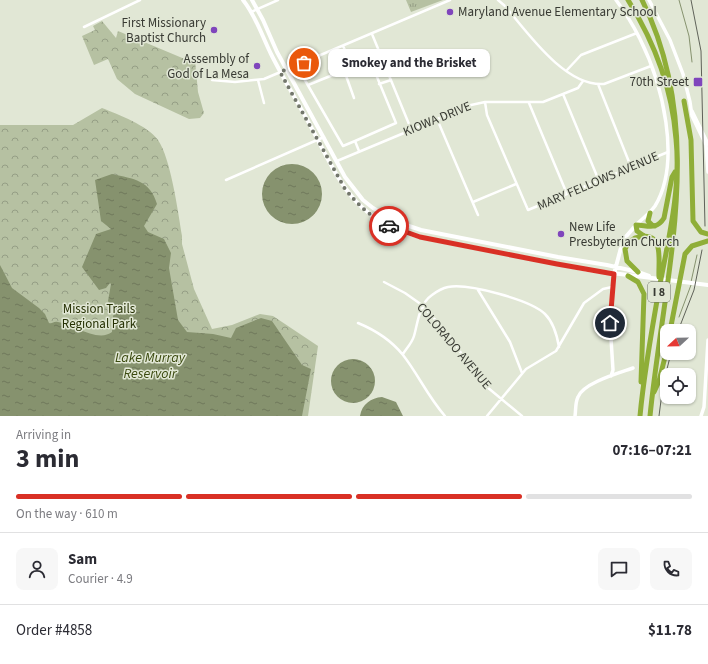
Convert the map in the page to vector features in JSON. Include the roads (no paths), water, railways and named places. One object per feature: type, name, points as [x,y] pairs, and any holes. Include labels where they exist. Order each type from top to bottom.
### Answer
[{"type":"highway","name":"I 8","points":[[628,0],[652,43],[665,77],[674,115],[677,141],[677,170],[670,232],[646,366],[640,415]]},
{"type":"highway","points":[[642,0],[658,30],[672,64]]},
{"type":"highway","points":[[685,180],[685,129],[680,93],[687,113],[691,140],[694,221],[701,232],[708,234]]},
{"type":"highway","points":[[660,284],[659,247],[654,240],[637,231],[636,225],[651,227],[661,223],[664,218],[672,177],[677,170]]},
{"type":"highway","name":"I 8","points":[[650,416],[652,394],[682,206]]},
{"type":"highway","points":[[650,213],[648,221],[652,225],[656,226]]},
{"type":"highway","points":[[638,272],[627,261],[625,249],[629,242],[634,238],[644,236]]},
{"type":"highway","points":[[671,324],[683,258],[689,248],[708,241]]},
{"type":"highway","points":[[700,243],[708,245]]},
{"type":"highway","points":[[628,276],[638,282],[644,294],[640,415]]},
{"type":"highway","points":[[652,394],[660,381],[665,360]]},
{"type":"main road","points":[[243,0],[251,12],[280,72],[345,189],[358,204],[380,222],[404,233],[508,255],[614,274],[651,277],[698,285],[708,285]]},
{"type":"main road","points":[[252,0],[258,9],[287,70],[337,161],[356,192],[363,200],[383,215],[407,226],[421,230],[509,248],[616,267],[638,272],[651,277]]},
{"type":"main road","points":[[614,274],[623,240],[636,225]]},
{"type":"main road","points":[[508,255],[509,248]]},
{"type":"main road","points":[[558,257],[558,264]]},
{"type":"street","points":[[84,27],[140,0]]},
{"type":"street","points":[[251,12],[278,0]]},
{"type":"street","points":[[212,80],[235,82],[258,80],[287,70],[450,0]]},
{"type":"street","points":[[498,0],[505,6],[540,47],[567,70],[583,81],[604,84],[651,66]]},
{"type":"street","points":[[616,0],[637,33],[658,85],[665,119],[668,152],[666,182],[660,197],[650,213],[636,225]]},
{"type":"street","points":[[649,0],[677,55],[685,81],[692,116],[706,145],[708,172]]},
{"type":"street","points":[[567,70],[581,54],[637,33]]},
{"type":"street","points":[[372,34],[411,129]]},
{"type":"street","points":[[343,46],[353,67]]},
{"type":"street","points":[[302,75],[343,146],[396,123],[370,60],[308,85]]},
{"type":"street","points":[[344,70],[354,98]]},
{"type":"street","points":[[258,80],[264,103]]},
{"type":"street","points":[[380,84],[391,80]]},
{"type":"street","name":"KIOWA DRIVE","points":[[337,161],[466,107],[485,102],[543,102],[578,88],[583,81]]},
{"type":"street","points":[[598,84],[631,167]]},
{"type":"street","points":[[563,94],[599,181]]},
{"type":"street","points":[[473,202],[516,184],[487,115],[485,102]]},
{"type":"street","points":[[529,103],[567,194]]},
{"type":"street","points":[[692,111],[708,144]]},
{"type":"street","points":[[437,119],[478,215]]},
{"type":"street","points":[[226,180],[324,137]]},
{"type":"street","points":[[355,141],[359,151]]},
{"type":"street","name":"MARY FELLOWS AVENUE","points":[[516,184],[528,210],[668,152]]},
{"type":"street","points":[[611,376],[613,370],[610,323],[614,274]]},
{"type":"street","name":"COLORADO AVENUE","points":[[384,282],[394,286],[422,305],[448,334],[481,382],[522,416]]},
{"type":"street","points":[[402,354],[413,338],[422,305],[431,296],[449,287],[478,289],[509,297],[540,310],[553,325],[559,347]]},
{"type":"street","points":[[487,416],[526,369],[547,358],[559,347],[584,304],[603,289],[612,287]]},
{"type":"street","points":[[478,289],[510,342],[522,374]]},
{"type":"street","points":[[358,322],[370,327],[402,354],[428,396],[445,416]]},
{"type":"street","points":[[701,416],[704,407],[708,340]]},
{"type":"street","points":[[575,416],[577,398],[588,386],[633,368]]},
{"type":"water","points":[[292,164],[309,169],[317,177],[322,194],[317,211],[309,219],[292,224],[275,219],[267,211],[262,194],[267,177],[275,169]]},
{"type":"water","name":"Lake Murray Reservoir","points":[[112,174],[134,179],[140,182],[150,190],[154,196],[157,204],[144,226],[148,232],[164,239],[171,253],[169,268],[178,320],[187,332],[213,334],[231,338],[236,328],[261,318],[272,321],[302,365],[311,369],[302,416],[0,416],[0,265],[12,288],[39,308],[45,314],[49,323],[64,323],[92,334],[106,335],[112,332],[113,316],[115,313],[108,301],[111,284],[110,283],[106,288],[99,290],[82,267],[96,234],[111,229],[101,221],[95,180]]},
{"type":"water","points":[[349,359],[357,359],[362,360],[369,365],[374,372],[374,390],[369,397],[362,402],[349,403],[341,400],[334,393],[331,385],[331,377],[334,369],[341,362]]},
{"type":"water","points":[[382,397],[396,402],[403,416],[360,416],[363,408],[368,402]]},
{"type":"waterway","points":[[679,0],[689,36],[692,62]]},
{"type":"waterway","points":[[691,282],[697,255]]},
{"type":"waterway","points":[[679,317],[691,285]]},
{"type":"tram line","points":[[691,0],[701,51],[705,226]]},
{"type":"tram line","points":[[681,324],[694,290],[702,250]]},
{"type":"tram line","points":[[659,416],[663,385],[669,360]]},
{"type":"place","name":"Maryland Avenue Elementary School","points":[[450,12]]},
{"type":"place","name":"First Missionary Baptist Church","points":[[214,30]]},
{"type":"place","name":"Smokey and the Brisket","points":[[304,63]]},
{"type":"place","name":"Assembly of God of La Mesa","points":[[257,66]]},
{"type":"place","name":"70th Street","points":[[698,82]]},
{"type":"place","name":"New Life Presbyterian Church","points":[[561,234]]},
{"type":"park label","name":"Mission Trails Regional Park","points":[[99,316]]}]
